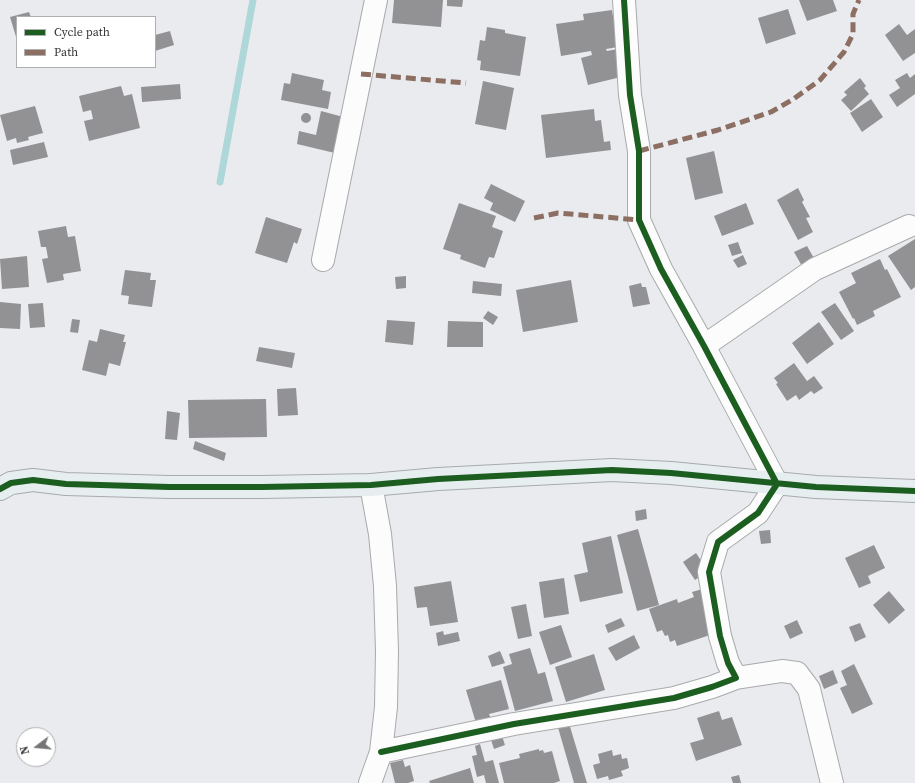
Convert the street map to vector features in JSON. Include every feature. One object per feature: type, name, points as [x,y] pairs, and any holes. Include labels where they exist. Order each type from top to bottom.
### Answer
[{"type":"street","points":[[323,260],[376,0]]},
{"type":"street","points":[[624,0],[630,95],[639,151],[639,220],[661,269],[704,346],[777,484]]},
{"type":"street","points":[[704,346],[815,269],[909,226]]},
{"type":"street","points":[[0,489],[11,483],[33,480],[66,484],[169,487],[371,485],[438,479],[612,470],[671,473],[816,487],[915,491]]},
{"type":"street","points":[[736,678],[728,663],[720,636],[709,572],[718,542],[758,513],[777,484]]},
{"type":"street","points":[[370,783],[381,752],[386,707],[387,651],[385,586],[380,534],[371,485]]},
{"type":"street","points":[[381,752],[514,724],[674,698],[736,678],[782,672],[797,673],[809,689],[832,783]]},
{"type":"building","points":[[394,0],[443,0],[441,27],[392,23]]},
{"type":"building","points":[[447,0],[463,0],[462,7],[447,6]]},
{"type":"building","points":[[799,0],[833,0],[837,11],[807,21]]},
{"type":"building","points":[[788,9],[796,34],[766,44],[758,18]]},
{"type":"building","points":[[612,10],[618,47],[606,49],[607,51],[618,49],[625,76],[588,85],[581,58],[592,55],[591,51],[561,56],[556,24],[584,20],[583,14]]},
{"type":"building","points":[[29,12],[31,16],[16,16],[16,37],[10,17]]},
{"type":"building","points":[[899,24],[907,35],[915,29],[915,53],[903,61],[885,35]]},
{"type":"building","points":[[487,27],[505,30],[505,33],[526,37],[520,76],[480,70],[481,61],[477,60],[480,40],[485,41]]},
{"type":"building","points":[[170,31],[174,45],[156,51],[156,35]]},
{"type":"building","points":[[292,73],[324,80],[322,90],[331,92],[328,109],[281,100],[284,83],[290,84]]},
{"type":"building","points":[[907,73],[910,78],[915,74],[915,94],[897,107],[889,95],[900,88],[895,80]]},
{"type":"building","points":[[860,78],[866,86],[864,88],[869,94],[851,111],[841,100],[847,95],[844,92]]},
{"type":"building","points":[[483,81],[514,88],[506,130],[475,124]]},
{"type":"building","points":[[180,84],[181,99],[142,102],[141,87]]},
{"type":"building","points":[[121,86],[124,96],[132,94],[140,128],[89,141],[84,121],[93,119],[91,110],[83,112],[79,96]]},
{"type":"building","points":[[871,99],[883,117],[862,132],[850,113]]},
{"type":"building","points":[[35,106],[43,133],[28,137],[29,140],[17,143],[16,138],[7,141],[0,115]]},
{"type":"building","points":[[594,109],[595,121],[601,120],[604,142],[610,141],[611,150],[546,158],[541,115]]},
{"type":"building","points":[[321,111],[347,118],[339,154],[297,144],[299,131],[316,135]]},
{"type":"building","points":[[306,113],[311,118],[306,123],[301,118]]},
{"type":"building","points":[[44,142],[48,157],[13,165],[10,150]]},
{"type":"building","points":[[714,151],[723,193],[695,200],[686,158]]},
{"type":"building","points":[[491,184],[525,201],[515,222],[490,210],[493,203],[484,198]]},
{"type":"building","points":[[798,188],[804,200],[802,202],[810,217],[806,218],[813,232],[798,240],[777,200]]},
{"type":"building","points":[[459,203],[496,216],[492,227],[503,231],[494,258],[489,257],[485,268],[460,259],[461,255],[443,249]]},
{"type":"building","points":[[746,203],[754,224],[722,236],[714,216]]},
{"type":"building","points":[[266,217],[302,229],[297,244],[294,242],[287,263],[255,253]]},
{"type":"building","points":[[66,226],[68,237],[75,236],[81,271],[63,274],[64,280],[47,283],[42,259],[48,258],[46,247],[41,247],[38,231]]},
{"type":"building","points":[[915,239],[915,287],[911,290],[888,256]]},
{"type":"building","points":[[738,242],[742,253],[732,256],[728,245]]},
{"type":"building","points":[[807,246],[815,260],[802,266],[794,252]]},
{"type":"building","points":[[743,255],[747,264],[738,268],[733,260]]},
{"type":"building","points":[[27,256],[29,287],[2,289],[0,259]]},
{"type":"building","points":[[880,259],[885,270],[887,269],[901,297],[873,311],[875,316],[857,325],[839,292],[856,283],[851,273]]},
{"type":"building","points":[[125,270],[151,273],[150,280],[156,280],[152,307],[128,304],[129,296],[121,295]]},
{"type":"building","points":[[406,276],[406,288],[396,289],[395,277]]},
{"type":"building","points":[[571,280],[578,322],[523,332],[516,290]]},
{"type":"building","points":[[473,281],[502,284],[501,296],[472,293]]},
{"type":"building","points":[[641,283],[642,287],[646,287],[650,304],[633,307],[629,286]]},
{"type":"building","points":[[0,302],[21,304],[20,329],[0,328]]},
{"type":"building","points":[[43,303],[45,327],[30,328],[28,304]]},
{"type":"building","points":[[835,303],[854,331],[841,340],[821,312]]},
{"type":"building","points":[[488,311],[498,317],[493,325],[483,318]]},
{"type":"building","points":[[72,319],[80,320],[78,333],[70,332]]},
{"type":"building","points":[[387,320],[415,322],[413,345],[385,342]]},
{"type":"building","points":[[448,321],[483,322],[483,347],[447,347]]},
{"type":"building","points":[[819,322],[834,344],[807,364],[792,343]]},
{"type":"building","points":[[100,329],[125,335],[123,342],[126,342],[120,366],[109,363],[106,376],[82,370],[89,340],[97,342]]},
{"type":"building","points":[[259,347],[295,353],[292,368],[256,361]]},
{"type":"building","points":[[794,363],[807,381],[814,376],[823,388],[814,394],[811,391],[799,400],[796,395],[787,401],[776,384],[778,383],[774,378]]},
{"type":"building","points":[[296,388],[298,415],[278,416],[277,389]]},
{"type":"building","points":[[266,399],[267,437],[189,438],[188,400]]},
{"type":"building","points":[[167,411],[180,413],[177,440],[165,439]]},
{"type":"building","points":[[195,441],[226,453],[224,461],[193,449]]},
{"type":"building","points":[[646,509],[647,519],[636,521],[635,511]]},
{"type":"building","points":[[638,529],[659,605],[637,611],[617,535]]},
{"type":"building","points":[[770,530],[771,543],[761,544],[759,531]]},
{"type":"building","points":[[611,536],[623,593],[580,602],[574,575],[588,572],[582,543]]},
{"type":"building","points":[[874,545],[885,568],[868,576],[871,583],[859,588],[845,558]]},
{"type":"building","points":[[696,553],[708,571],[695,580],[683,562]]},
{"type":"building","points":[[564,578],[569,614],[544,618],[539,582]]},
{"type":"building","points":[[451,581],[458,622],[430,626],[427,607],[417,608],[414,587]]},
{"type":"building","points":[[706,588],[717,619],[706,622],[710,635],[677,646],[675,640],[670,642],[668,635],[665,636],[662,630],[657,632],[649,609],[677,599],[678,603],[694,597],[692,592]]},
{"type":"building","points":[[889,591],[905,610],[889,624],[873,605]]},
{"type":"building","points":[[526,604],[532,636],[518,639],[511,607]]},
{"type":"building","points":[[621,618],[625,626],[608,633],[605,625]]},
{"type":"building","points":[[797,620],[803,633],[790,639],[784,626]]},
{"type":"building","points":[[860,623],[866,637],[855,642],[849,627]]},
{"type":"building","points":[[561,625],[572,657],[550,665],[539,632]]},
{"type":"building","points":[[443,631],[444,635],[458,632],[460,641],[438,646],[436,633]]},
{"type":"building","points":[[634,635],[640,648],[616,661],[608,648]]},
{"type":"building","points":[[530,648],[538,674],[545,672],[553,701],[515,711],[503,667],[512,664],[509,654]]},
{"type":"building","points":[[500,651],[505,663],[492,667],[488,656]]},
{"type":"building","points":[[594,654],[605,690],[566,702],[555,667]]},
{"type":"building","points":[[854,664],[873,704],[852,714],[840,688],[847,685],[841,671]]},
{"type":"building","points":[[833,670],[838,683],[824,689],[819,676]]},
{"type":"building","points":[[501,680],[509,709],[489,714],[491,719],[476,723],[466,690]]},
{"type":"building","points":[[719,711],[722,720],[732,717],[742,745],[696,761],[690,743],[704,739],[697,718]]},
{"type":"building","points":[[568,720],[587,783],[574,783],[557,724]]},
{"type":"building","points":[[502,736],[505,745],[494,749],[491,740]]},
{"type":"building","points":[[480,744],[485,762],[493,760],[499,783],[486,783],[484,775],[477,777],[472,756],[477,755],[475,746]]},
{"type":"building","points":[[539,749],[539,751],[543,750],[544,753],[552,751],[560,781],[554,783],[504,783],[499,763],[520,758],[519,754]]},
{"type":"building","points":[[612,750],[613,756],[621,754],[622,759],[627,758],[629,768],[621,771],[623,776],[609,780],[608,776],[597,779],[593,765],[600,763],[598,754]]},
{"type":"building","points":[[403,760],[405,767],[410,765],[414,781],[408,783],[395,783],[390,763]]},
{"type":"building","points":[[470,768],[474,783],[430,783],[429,781]]},
{"type":"building","points":[[739,775],[741,783],[733,783],[731,777]]},
{"type":"waterway","points":[[220,182],[253,0]]},
{"type":"marked path","points":[[639,151],[718,130],[771,112],[792,100],[820,80],[844,52],[853,34],[853,14],[859,0]]},
{"type":"marked path","points":[[361,74],[466,83]]},
{"type":"marked path","points":[[534,218],[558,213],[639,220]]},
{"type":"cycle path","points":[[381,752],[514,724],[674,698],[736,678],[728,663],[720,636],[709,572],[718,542],[758,513],[777,484],[704,346],[661,269],[639,220],[639,151],[630,95],[624,0]]},
{"type":"cycle path","points":[[0,489],[11,483],[33,480],[66,484],[169,487],[262,487],[371,485],[438,479],[612,470],[671,473],[816,487],[915,491]]}]
